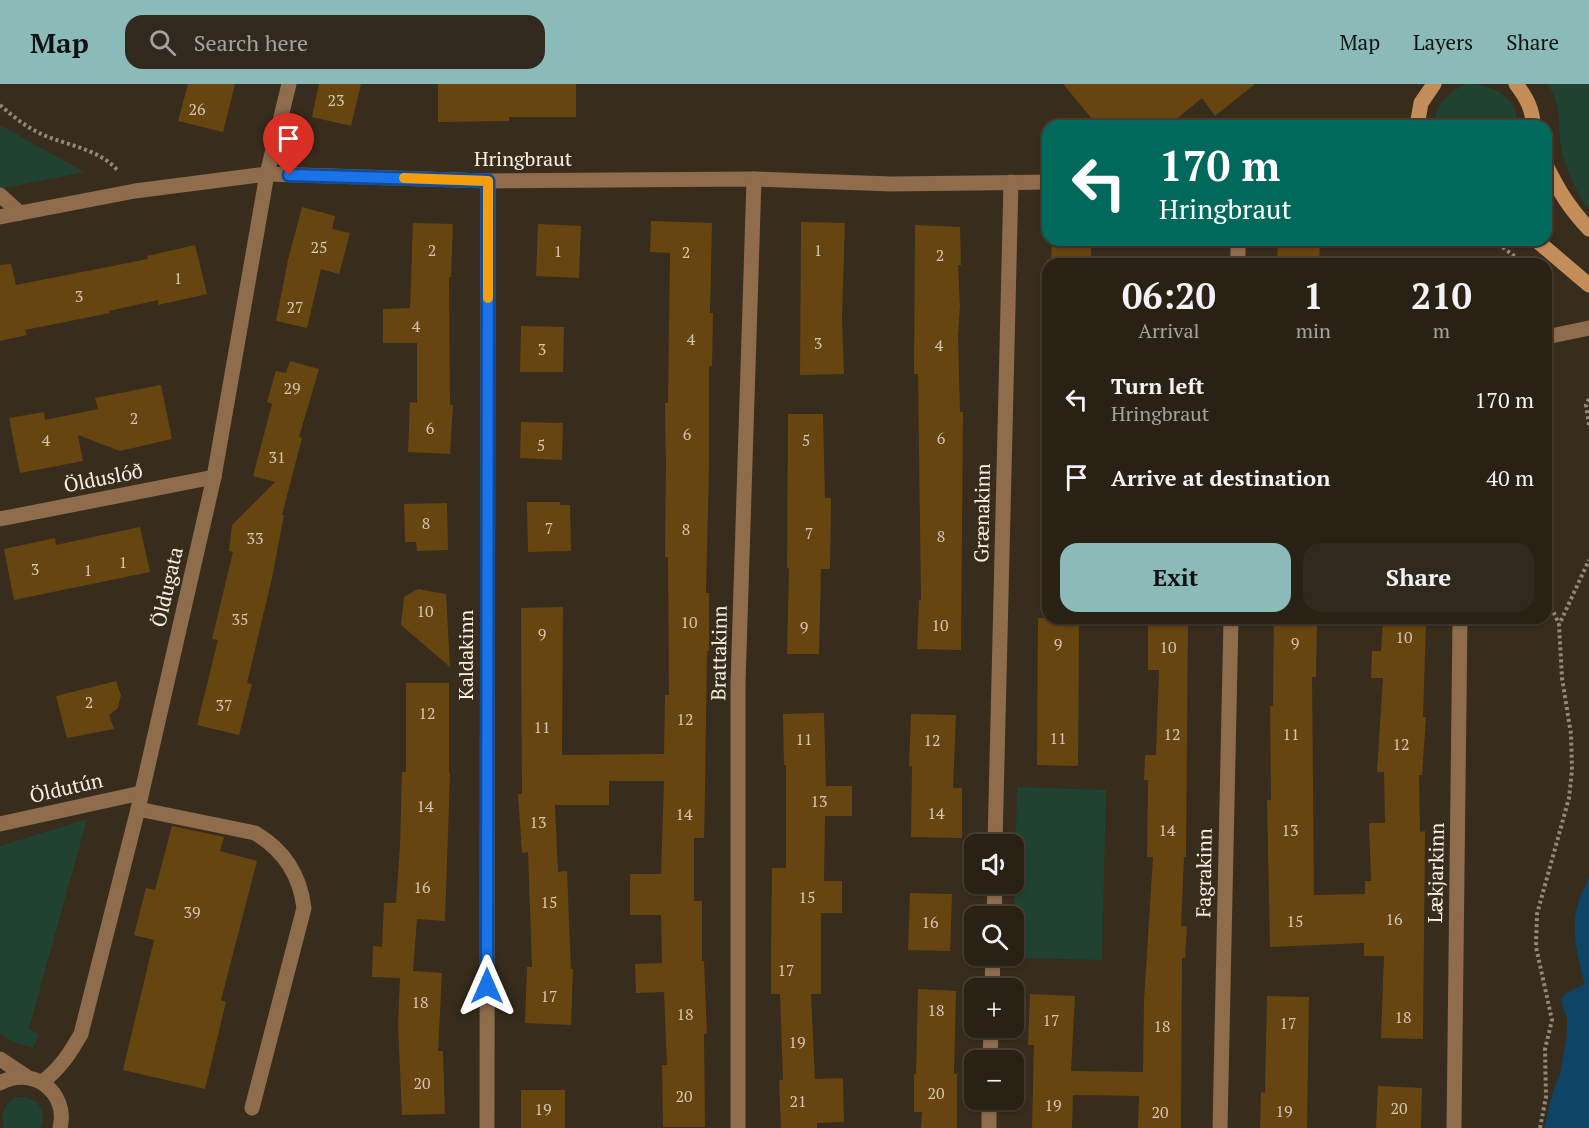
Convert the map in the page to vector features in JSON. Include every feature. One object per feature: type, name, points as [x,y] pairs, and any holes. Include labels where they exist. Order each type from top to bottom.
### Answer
[{"type":"main road","points":[[1516,84],[1527,98],[1533,120]]},
{"type":"main road","points":[[1416,120],[1421,103],[1432,85]]},
{"type":"main road","points":[[1552,177],[1562,197],[1589,229]]},
{"type":"main road","points":[[1543,246],[1589,285]]},
{"type":"street","name":"Öldugata","points":[[34,1079],[53,1074],[68,1056],[81,1034],[138,809],[214,477],[267,174],[289,84]]},
{"type":"street","name":"Hringbraut","points":[[0,217],[135,191],[267,174],[488,181],[754,179],[891,184],[1042,182]]},
{"type":"street","name":"Brattakinn","points":[[738,1128],[738,683],[754,179]]},
{"type":"street","name":"Kaldakinn","points":[[487,1128],[488,181]]},
{"type":"street","name":"Grænakinn","points":[[995,834],[1011,182]]},
{"type":"street","points":[[0,195],[20,213]]},
{"type":"street","points":[[1552,336],[1589,328]]},
{"type":"street","name":"Ölduslóð","points":[[0,519],[214,477]]},
{"type":"street","name":"Fagrakinn","points":[[1220,1128],[1231,624]]},
{"type":"street","name":"Lækjarkinn","points":[[1455,1128],[1460,624]]},
{"type":"street","name":"Öldutún","points":[[0,825],[141,793]]},
{"type":"street","points":[[138,809],[255,833],[279,851],[297,877],[304,908],[252,1107]]},
{"type":"street","points":[[0,1059],[54,1092],[62,1115],[60,1128]]},
{"type":"street","points":[[0,1083],[16,1077],[34,1079]]},
{"type":"street","points":[[989,1128],[990,1110]]},
{"type":"path","points":[[0,105],[22,124],[50,138],[72,144],[112,162],[135,191]]},
{"type":"path","points":[[1501,246],[1516,258]]},
{"type":"path","points":[[1589,399],[1586,405],[1589,425]]},
{"type":"path","points":[[1559,625],[1589,560]]},
{"type":"path","points":[[1540,1128],[1546,1096],[1545,1049],[1552,1020],[1536,947],[1537,914],[1569,798],[1572,770],[1571,734],[1562,678],[1559,625],[1552,609]]},
{"type":"green space","points":[[1467,84],[1486,86],[1509,100],[1514,107],[1516,120],[1435,120],[1440,105],[1454,91]]},
{"type":"green space","points":[[1547,84],[1589,84],[1589,208],[1581,199],[1566,167],[1562,153],[1557,108]]},
{"type":"green space","points":[[0,125],[84,172],[0,189]]},
{"type":"green space","points":[[1017,787],[1106,790],[1102,960],[1024,958],[1024,906],[1014,906],[1014,894],[1024,894],[1024,834],[1016,834]]},
{"type":"green space","points":[[87,819],[29,1028],[39,1035],[33,1048],[13,1042],[0,1033],[0,846]]},
{"type":"green space","points":[[17,1097],[30,1099],[39,1105],[43,1115],[41,1128],[4,1128],[4,1110],[9,1102]]},
{"type":"water","points":[[1589,877],[1589,1128],[1544,1128],[1553,1091],[1560,1075],[1567,1035],[1567,1018],[1562,999],[1566,993],[1585,984],[1578,955],[1575,924],[1579,901]]},
{"type":"building","points":[[188,84],[235,84],[223,132],[178,121]]},
{"type":"building","points":[[319,84],[361,84],[351,126],[312,117]]},
{"type":"building","points":[[438,84],[576,84],[576,117],[509,117],[509,121],[438,122]]},
{"type":"building","points":[[1063,84],[1255,84],[1215,116],[1202,98],[1175,120],[1093,120]]},
{"type":"building","points":[[302,207],[335,216],[332,229],[350,233],[339,274],[321,269],[307,328],[276,321],[288,260]]},
{"type":"building","points":[[651,221],[712,223],[710,313],[713,313],[712,366],[709,366],[706,593],[709,593],[709,651],[707,651],[704,838],[694,838],[694,901],[702,901],[702,961],[704,961],[707,1034],[704,1034],[705,1127],[663,1127],[662,1065],[667,1065],[664,992],[636,993],[635,964],[662,963],[661,915],[630,915],[630,874],[661,874],[664,781],[609,781],[609,805],[555,805],[558,872],[567,871],[571,969],[573,969],[571,1025],[525,1023],[527,967],[532,967],[528,852],[522,853],[518,794],[522,794],[521,608],[563,607],[562,755],[664,754],[665,695],[669,695],[668,557],[665,557],[665,403],[668,403],[670,253],[650,252]]},
{"type":"building","points":[[801,222],[845,223],[842,317],[844,374],[800,375]]},
{"type":"building","points":[[413,223],[453,224],[451,277],[449,277],[450,405],[453,405],[450,454],[408,452],[410,402],[417,403],[417,343],[383,343],[383,309],[410,308]]},
{"type":"building","points":[[538,224],[581,226],[579,278],[536,276]]},
{"type":"building","points":[[915,225],[960,227],[958,335],[960,412],[963,412],[961,650],[917,649],[919,600],[921,600],[918,374],[914,374]]},
{"type":"building","points":[[195,245],[207,294],[158,305],[158,300],[109,311],[110,313],[25,330],[27,335],[0,341],[0,265],[11,264],[16,285],[148,259],[147,256]]},
{"type":"building","points":[[1052,246],[1091,246],[1091,258],[1051,258]]},
{"type":"building","points":[[1278,246],[1320,246],[1319,258],[1277,258]]},
{"type":"building","points":[[521,326],[564,327],[563,372],[520,372]]},
{"type":"building","points":[[290,361],[319,369],[299,437],[302,438],[282,515],[284,515],[272,578],[247,683],[252,684],[239,735],[197,725],[218,640],[212,639],[233,552],[229,551],[232,525],[275,482],[253,476],[272,404],[267,402],[276,371],[286,373]]},
{"type":"building","points":[[161,385],[172,439],[120,451],[78,435],[83,461],[20,473],[9,418],[44,412],[45,420],[98,409],[95,398]]},
{"type":"building","points":[[788,414],[823,414],[825,498],[831,498],[830,569],[821,569],[819,654],[787,654]]},
{"type":"building","points":[[521,422],[563,423],[562,460],[520,458]]},
{"type":"building","points":[[527,502],[560,502],[560,505],[570,505],[571,551],[528,552]]},
{"type":"building","points":[[447,503],[448,550],[417,551],[416,542],[405,542],[404,504]]},
{"type":"building","points":[[140,527],[150,572],[14,600],[4,549],[55,538],[56,545]]},
{"type":"building","points":[[418,589],[446,594],[450,667],[401,625],[404,597]]},
{"type":"building","points":[[1038,618],[1042,618],[1042,624],[1079,624],[1078,766],[1037,765]]},
{"type":"building","points":[[1148,624],[1188,624],[1186,857],[1184,857],[1181,926],[1187,926],[1185,958],[1182,958],[1181,1128],[1138,1128],[1139,1096],[1073,1095],[1072,1128],[1032,1128],[1034,1045],[1028,1045],[1030,994],[1075,996],[1071,1071],[1143,1072],[1144,1000],[1153,857],[1147,857],[1148,780],[1144,780],[1145,755],[1156,755],[1159,670],[1148,670]]},
{"type":"building","points":[[1274,624],[1317,624],[1316,677],[1312,677],[1314,895],[1365,894],[1365,881],[1371,881],[1369,823],[1385,823],[1384,772],[1377,772],[1383,678],[1371,678],[1372,651],[1381,651],[1383,624],[1426,624],[1423,717],[1426,717],[1422,775],[1419,775],[1420,832],[1425,831],[1423,1039],[1381,1038],[1384,956],[1364,956],[1364,943],[1270,947],[1267,800],[1271,800],[1270,706],[1273,706]]},
{"type":"building","points":[[116,681],[121,695],[118,708],[109,715],[114,729],[67,738],[56,696]]},
{"type":"building","points":[[406,683],[449,683],[450,773],[445,921],[417,919],[413,971],[442,973],[438,1051],[443,1051],[445,1114],[402,1115],[398,1025],[400,978],[372,977],[373,946],[382,947],[384,903],[396,903],[402,772],[406,772]]},
{"type":"building","points":[[824,713],[826,786],[852,786],[852,816],[825,816],[824,881],[842,881],[842,913],[821,913],[821,994],[811,994],[815,1079],[843,1078],[844,1122],[817,1123],[817,1128],[781,1128],[779,1080],[783,1080],[780,994],[771,994],[771,947],[772,868],[786,868],[786,765],[784,765],[783,714]]},
{"type":"building","points":[[911,714],[956,715],[953,788],[962,788],[962,838],[911,837],[912,766],[909,766]]},
{"type":"building","points":[[172,826],[224,837],[220,851],[257,861],[221,1000],[226,1002],[205,1089],[123,1070],[154,940],[134,935],[146,888],[155,890]]},
{"type":"building","points":[[910,893],[952,894],[950,951],[908,950]]},
{"type":"building","points":[[918,989],[956,991],[954,1074],[957,1074],[957,1128],[921,1128],[922,1112],[914,1112]]},
{"type":"building","points":[[1267,996],[1309,997],[1307,1128],[1260,1128],[1261,1092],[1265,1093]]},
{"type":"building","points":[[1378,1086],[1422,1088],[1421,1128],[1376,1128]]},
{"type":"building","points":[[521,1090],[565,1090],[565,1128],[521,1128]]},
{"type":"slow traffic","points":[[404,178],[488,181],[488,298]]},
{"type":"route","points":[[289,175],[488,181],[487,986]]}]
